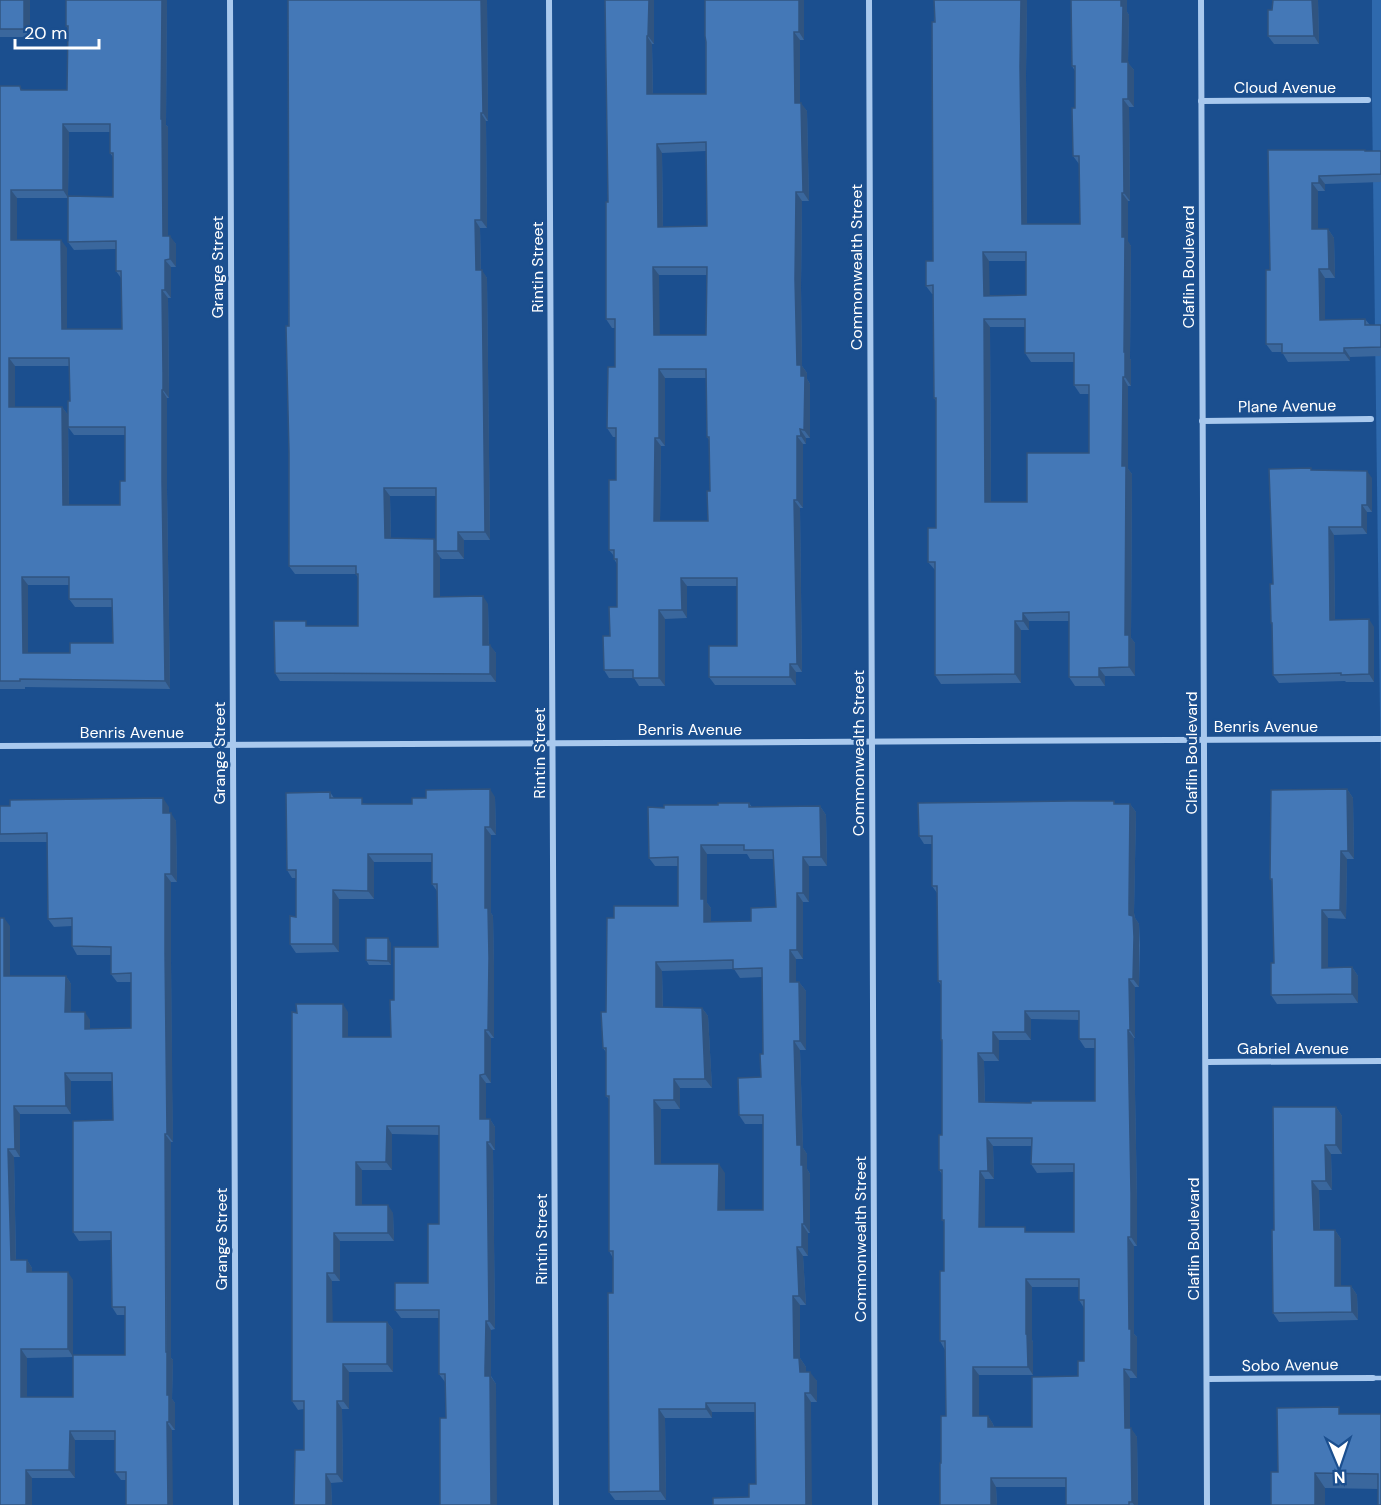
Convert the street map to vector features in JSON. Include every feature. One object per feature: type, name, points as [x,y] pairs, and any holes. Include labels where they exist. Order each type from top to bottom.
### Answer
[{"type":"street","name":"Grange Street","points":[[230,0],[236,1505]]},
{"type":"street","name":"Rintin Street","points":[[549,0],[556,1505]]},
{"type":"street","name":"Commonwealth Street","points":[[869,0],[875,1505]]},
{"type":"street","name":"Claflin Boulevard","points":[[1201,0],[1208,1505]]},
{"type":"street","name":"Cloud Avenue","points":[[1201,101],[1368,100]]},
{"type":"street","name":"Plane Avenue","points":[[1202,421],[1371,419]]},
{"type":"street","name":"Benris Avenue","points":[[0,746],[1381,739]]},
{"type":"street","name":"Gabriel Avenue","points":[[1206,1062],[1381,1061]]},
{"type":"street","name":"Sobo Avenue","points":[[1207,1379],[1373,1378]]},
{"type":"lane","points":[[1373,1378],[1381,1378]]},
{"type":"shaded area","points":[[1372,0],[1381,0],[1381,790],[1372,100]]},
{"type":"building","points":[[0,0],[24,0],[24,29],[0,29]]},
{"type":"building","points":[[66,0],[162,0],[163,236],[170,236],[170,259],[165,260],[165,290],[162,290],[165,681],[20,679],[20,681],[0,681],[0,86],[20,86],[21,90],[67,90],[68,26],[66,26]],"holes":[[[63,124],[110,124],[110,153],[113,153],[113,197],[68,196],[68,242],[116,241],[116,271],[121,271],[122,329],[62,329],[61,240],[11,240],[11,190],[63,190]],[[9,358],[69,358],[68,427],[125,427],[125,481],[120,481],[120,505],[63,505],[62,407],[9,407]],[[22,577],[69,577],[69,599],[112,599],[113,643],[70,643],[70,653],[23,653]]]},
{"type":"building","points":[[288,0],[481,0],[483,113],[481,113],[481,220],[475,220],[476,270],[482,270],[485,532],[458,532],[458,551],[436,551],[436,488],[384,488],[385,538],[434,539],[434,597],[483,596],[483,645],[490,645],[490,674],[275,673],[274,621],[306,621],[306,626],[358,626],[356,566],[289,566],[286,326],[289,326]]},
{"type":"building","points":[[605,0],[649,0],[647,94],[706,94],[705,0],[799,0],[799,32],[794,32],[795,103],[801,103],[803,192],[796,192],[795,279],[797,365],[801,365],[801,376],[805,376],[804,430],[800,429],[801,436],[797,436],[797,500],[794,500],[797,664],[790,664],[790,677],[709,677],[709,646],[737,646],[737,578],[681,578],[682,610],[659,610],[659,678],[633,678],[633,670],[604,670],[603,636],[610,636],[609,607],[617,607],[617,559],[614,559],[614,550],[609,550],[609,480],[616,480],[616,428],[607,428],[608,367],[615,367],[615,319],[606,319],[606,202],[608,202]],"holes":[[[706,142],[707,226],[658,227],[657,144]],[[653,267],[707,267],[706,335],[654,335]],[[659,369],[706,369],[710,491],[707,491],[708,521],[654,521],[655,438],[659,438]]]},
{"type":"building","points":[[934,0],[1021,0],[1022,224],[1080,224],[1079,156],[1073,156],[1072,108],[1075,108],[1075,66],[1072,66],[1071,0],[1121,0],[1121,6],[1123,6],[1122,62],[1128,62],[1128,99],[1123,99],[1122,237],[1125,237],[1125,377],[1123,377],[1122,466],[1126,466],[1125,635],[1129,635],[1129,667],[1099,668],[1099,677],[1069,677],[1069,612],[1023,613],[1023,621],[1015,621],[1015,674],[935,675],[935,562],[928,562],[928,528],[936,528],[936,398],[934,398],[933,285],[926,286],[926,261],[933,261],[932,22],[935,22]],"holes":[[[983,252],[1026,252],[1026,295],[984,296]],[[984,319],[1025,319],[1025,353],[1074,353],[1074,385],[1089,385],[1089,453],[1027,453],[1027,502],[985,502]]]},
{"type":"building","points":[[1273,0],[1312,0],[1314,36],[1268,36],[1268,10],[1272,10]]},
{"type":"building","points":[[1268,150],[1381,151],[1381,174],[1319,176],[1319,183],[1312,183],[1312,229],[1328,229],[1329,269],[1319,269],[1320,320],[1365,319],[1365,325],[1381,325],[1381,347],[1344,348],[1344,353],[1282,353],[1282,344],[1266,344],[1266,270],[1270,270]]},
{"type":"building","points":[[1311,468],[1311,470],[1367,471],[1367,505],[1362,505],[1362,527],[1329,527],[1330,620],[1369,619],[1369,674],[1273,675],[1269,469]]},
{"type":"building","points":[[490,789],[490,827],[485,827],[485,908],[488,908],[489,958],[488,1030],[485,1030],[485,1074],[480,1075],[480,1119],[490,1119],[490,1142],[487,1142],[489,1321],[486,1321],[485,1376],[490,1376],[491,1505],[440,1505],[440,1418],[446,1418],[445,1374],[439,1374],[439,1310],[395,1310],[395,1283],[428,1283],[428,1224],[439,1224],[439,1126],[387,1126],[386,1162],[356,1162],[356,1205],[388,1205],[388,1233],[334,1233],[334,1273],[327,1273],[327,1322],[387,1322],[387,1364],[343,1364],[343,1401],[337,1401],[337,1474],[326,1474],[326,1505],[294,1505],[295,1450],[304,1450],[304,1401],[292,1401],[292,1012],[297,1013],[296,1004],[343,1004],[343,1037],[391,1037],[390,1000],[394,1000],[394,947],[438,947],[437,884],[432,884],[432,854],[368,854],[368,891],[333,890],[333,944],[290,944],[290,916],[296,917],[296,870],[287,870],[286,793],[330,792],[330,798],[362,798],[362,804],[412,804],[412,798],[426,798],[426,790]]},
{"type":"building","points":[[1347,789],[1348,851],[1341,851],[1340,910],[1322,910],[1322,968],[1352,967],[1352,994],[1271,995],[1271,963],[1274,963],[1272,879],[1270,879],[1271,790]]},
{"type":"building","points":[[163,798],[163,813],[171,813],[171,874],[165,874],[168,1505],[126,1505],[126,1472],[115,1472],[115,1431],[70,1431],[69,1470],[26,1470],[26,1505],[0,1505],[0,918],[4,918],[4,976],[66,976],[65,1012],[85,1012],[85,1029],[131,1028],[131,973],[111,974],[111,947],[72,946],[72,918],[48,919],[47,833],[0,834],[0,806],[10,806],[10,800]],"holes":[[[65,1073],[112,1073],[113,1120],[73,1121],[73,1232],[111,1232],[112,1307],[125,1307],[125,1355],[73,1355],[73,1397],[21,1397],[21,1349],[68,1349],[68,1272],[27,1272],[27,1260],[11,1260],[8,1149],[15,1149],[14,1106],[66,1106]]]},
{"type":"building","points":[[1114,801],[1114,804],[1130,804],[1129,915],[1133,916],[1134,937],[1133,979],[1129,979],[1130,1030],[1128,1030],[1131,1237],[1128,1237],[1131,1370],[1124,1369],[1125,1428],[1131,1428],[1132,1502],[1129,1502],[1129,1505],[1066,1505],[1066,1478],[991,1478],[991,1505],[940,1505],[941,1416],[946,1416],[945,1341],[940,1341],[940,1271],[944,1271],[942,1170],[939,1170],[939,1135],[942,1135],[941,981],[938,981],[937,886],[932,886],[932,836],[919,836],[918,803]],"holes":[[[1025,1011],[1079,1011],[1079,1039],[1095,1039],[1095,1101],[979,1102],[978,1053],[993,1053],[993,1032],[1025,1032]],[[987,1138],[1032,1138],[1031,1164],[1074,1164],[1074,1232],[1025,1232],[1025,1227],[979,1227],[980,1171],[988,1171]],[[1026,1279],[1079,1279],[1079,1300],[1084,1300],[1084,1361],[1078,1361],[1078,1376],[1032,1377],[1032,1427],[988,1427],[988,1416],[973,1416],[973,1367],[1028,1367]]]},
{"type":"building","points":[[718,803],[749,803],[749,807],[820,806],[821,857],[803,857],[803,893],[797,893],[797,950],[790,950],[790,982],[799,982],[800,1041],[794,1041],[797,1145],[801,1145],[801,1165],[803,1165],[804,1224],[802,1224],[802,1247],[797,1247],[799,1296],[793,1296],[794,1358],[799,1358],[800,1372],[810,1372],[810,1393],[805,1393],[806,1505],[713,1505],[713,1498],[749,1497],[749,1484],[756,1484],[755,1403],[706,1403],[706,1409],[659,1409],[660,1491],[609,1492],[608,1293],[613,1293],[613,1251],[609,1251],[609,1096],[606,1096],[606,1048],[603,1048],[601,1012],[606,1012],[607,918],[614,918],[614,906],[678,906],[678,857],[649,858],[648,807],[718,805]],"holes":[[[701,845],[744,845],[744,850],[773,850],[776,907],[751,908],[751,921],[704,922],[704,899],[701,899]],[[733,960],[733,969],[762,968],[761,1077],[738,1078],[739,1115],[763,1115],[763,1210],[718,1210],[719,1164],[655,1164],[654,1100],[674,1100],[674,1079],[705,1079],[702,1008],[656,1007],[656,962]]]},
{"type":"building","points":[[366,938],[388,938],[388,961],[366,960]]},
{"type":"building","points":[[1273,1107],[1336,1107],[1336,1145],[1325,1145],[1326,1181],[1312,1181],[1314,1230],[1335,1230],[1335,1286],[1351,1286],[1352,1312],[1273,1313]]},
{"type":"building","points":[[1339,1407],[1339,1414],[1381,1414],[1381,1505],[1378,1505],[1378,1474],[1315,1473],[1315,1505],[1271,1505],[1271,1472],[1278,1472],[1277,1408]]}]
